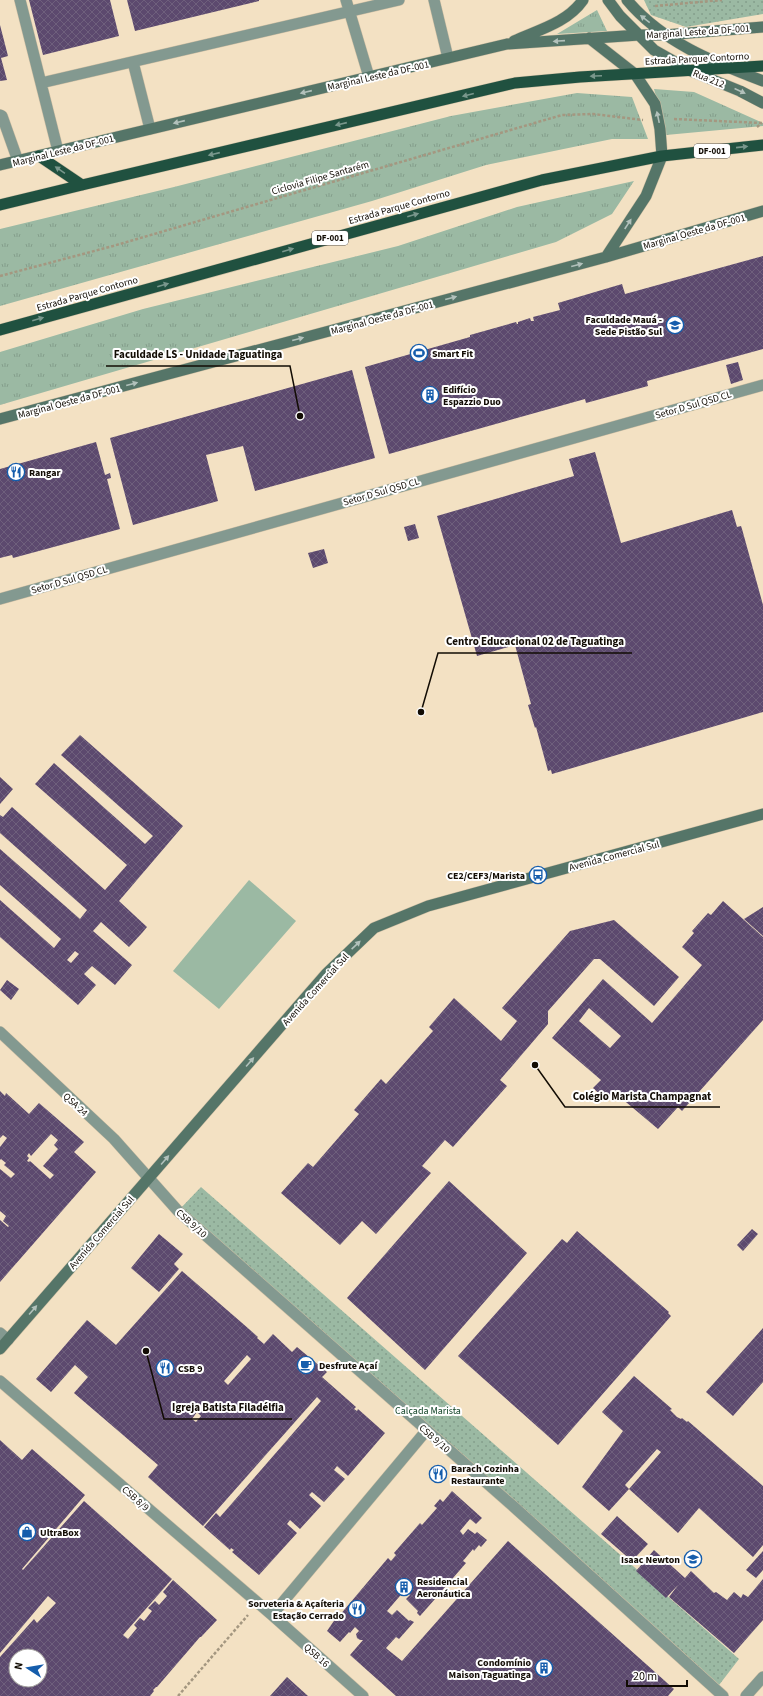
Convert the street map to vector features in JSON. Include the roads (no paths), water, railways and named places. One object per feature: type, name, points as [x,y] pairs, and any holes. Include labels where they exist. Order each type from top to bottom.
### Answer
[{"type":"highway","name":"Estrada Parque Contorno","points":[[0,205],[82,184],[515,83],[580,77],[763,66]]},
{"type":"highway","name":"Estrada Parque Contorno","points":[[0,330],[542,180],[662,156],[763,145]]},
{"type":"highway","points":[[39,156],[82,184]]},
{"type":"main road","points":[[507,44],[559,22],[583,0]]},
{"type":"main road","name":"Rua 212","points":[[608,0],[620,16],[654,50],[691,71],[740,91],[763,103]]},
{"type":"main road","name":"Rua 212","points":[[627,0],[640,15],[665,35],[702,56],[763,82]]},
{"type":"main road","name":"Marginal Leste da DF-001","points":[[0,165],[507,44],[639,35],[665,35],[763,27]]},
{"type":"main road","points":[[589,38],[635,74],[654,104],[660,129],[662,156],[646,196],[606,257]]},
{"type":"main road","name":"Marginal Oeste da DF-001","points":[[0,419],[606,257],[763,211]]},
{"type":"main road","name":"Avenida Comercial Sul","points":[[0,1349],[4,1336],[148,1179],[326,974],[374,928],[400,916],[428,906],[763,814]]},
{"type":"street","points":[[20,0],[58,151]]},
{"type":"street","points":[[346,0],[369,77]]},
{"type":"street","points":[[41,83],[399,0]]},
{"type":"street","points":[[434,0],[448,58]]},
{"type":"street","points":[[133,62],[150,129]]},
{"type":"street","points":[[0,114],[18,161]]},
{"type":"street","name":"Setor D Sul QSD CL","points":[[0,599],[763,385]]},
{"type":"street","name":"QSA 24","points":[[0,1032],[114,1139],[148,1179]]},
{"type":"street","name":"CSB 9/10","points":[[148,1179],[178,1211],[426,1431],[514,1506],[723,1696]]},
{"type":"street","name":"CSB 8/9","points":[[0,1381],[272,1615]]},
{"type":"street","points":[[272,1615],[426,1431]]},
{"type":"street","name":"QSB 16","points":[[272,1615],[362,1696]]},
{"type":"street","points":[[746,1696],[763,1677]]},
{"type":"place","name":"Faculdade Mauá - Sede Pistão Sul","points":[[675,325]]},
{"type":"place","name":"Smart Fit","points":[[419,353]]},
{"type":"place","name":"Edifício Espazzio Duo","points":[[430,395]]},
{"type":"place","name":"Faculdade LS - Unidade Taguatinga","points":[[300,416]]},
{"type":"place","name":"Rangar","points":[[16,472]]},
{"type":"place","name":"Centro Educacional 02 de Taguatinga","points":[[421,712]]},
{"type":"place","name":"CE2/CEF3/Marista","points":[[538,875]]},
{"type":"place","name":"Colégio Marista Champagnat","points":[[535,1065]]},
{"type":"place","name":"Igreja Batista Filadélfia","points":[[146,1351]]},
{"type":"place","name":"Desfrute Açaí","points":[[306,1365]]},
{"type":"place","name":"CSB 9","points":[[165,1368]]},
{"type":"place","name":"Barach Cozinha Restaurante","points":[[438,1474]]},
{"type":"place","name":"UltraBox","points":[[27,1532]]},
{"type":"place","name":"Isaac Newton","points":[[693,1559]]},
{"type":"place","name":"Residencial Aeronáutica","points":[[404,1587]]},
{"type":"place","name":"Sorveteria & Açaíteria Estação Cerrado","points":[[357,1609]]},
{"type":"place","name":"Condomínio Maison Taguatinga","points":[[544,1668]]},
{"type":"park label","name":"Calçada Marista","points":[[428,1410]]}]
